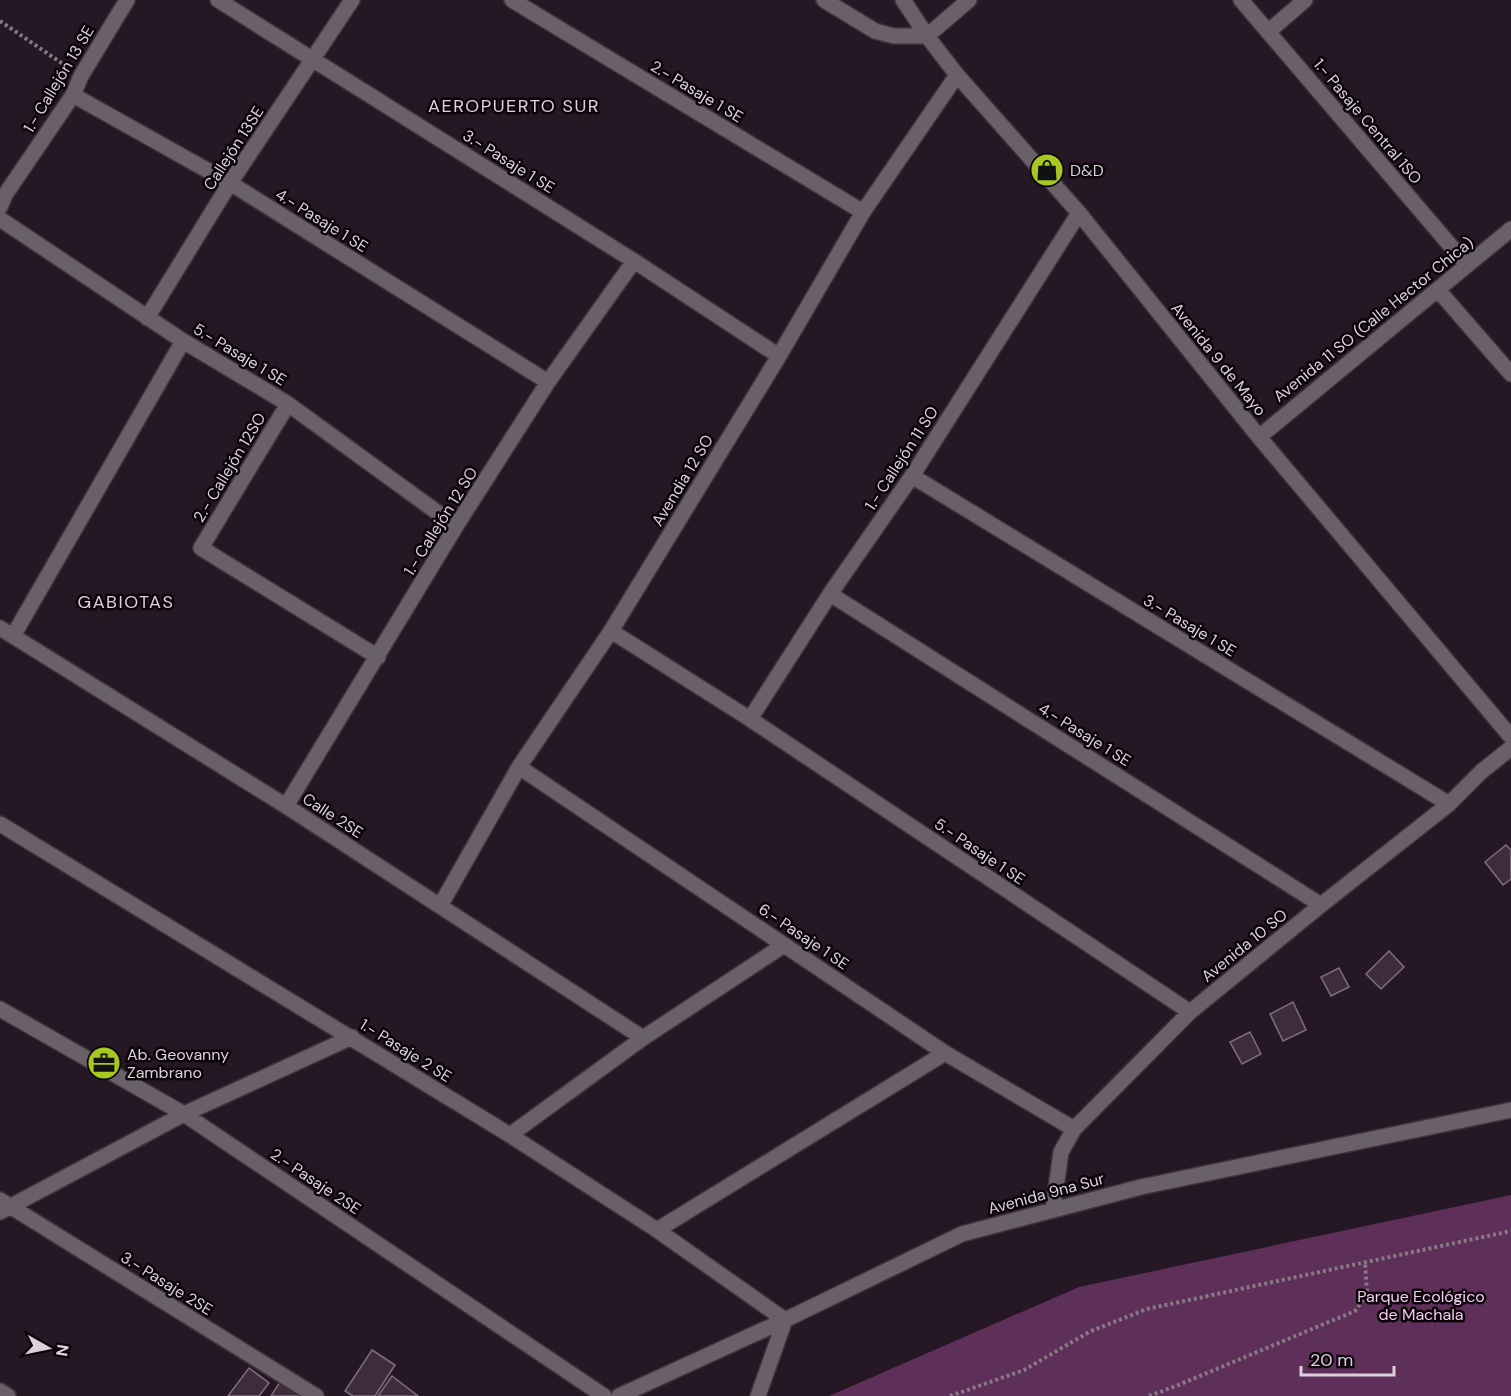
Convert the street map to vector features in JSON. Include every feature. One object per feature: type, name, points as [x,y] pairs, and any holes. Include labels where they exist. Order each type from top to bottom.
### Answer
[{"type":"street","name":"1.- Callejón 13 SE","points":[[2,198],[73,94],[81,76],[127,0]]},
{"type":"street","name":"3.- Pasaje 1 SE","points":[[218,0],[634,261],[779,356]]},
{"type":"street","name":"Callejón 13SE","points":[[147,318],[230,183],[352,0]]},
{"type":"street","name":"2.- Pasaje 1 SE","points":[[512,0],[863,212]]},
{"type":"street","points":[[824,0],[875,31],[894,36],[927,36],[969,0]]},
{"type":"street","name":"Avenida 9 de Mayo","points":[[903,0],[957,75],[1079,213],[1258,437],[1511,737]]},
{"type":"street","name":"1.- Pasaje Central 1SO","points":[[1241,0],[1467,265]]},
{"type":"street","points":[[1268,32],[1305,0]]},
{"type":"street","name":"Avendia 12 SO","points":[[440,906],[519,767],[611,631],[779,356],[863,212],[957,75]]},
{"type":"street","name":"4.- Pasaje 1 SE","points":[[73,94],[230,183],[548,382]]},
{"type":"street","name":"1.- Callejón 11 SO","points":[[750,719],[830,594],[912,476],[1079,213]]},
{"type":"street","name":"5.- Pasaje 1 SE","points":[[0,219],[147,318],[288,404],[456,526]]},
{"type":"street","name":"Avenida 11 SO (Calle Hector Chica)","points":[[1258,437],[1511,229]]},
{"type":"street","name":"1.- Callejón 12 SO","points":[[286,806],[456,526],[548,382],[634,261]]},
{"type":"street","points":[[1438,290],[1511,374]]},
{"type":"street","points":[[6,632],[183,341]]},
{"type":"street","name":"2.- Callejón 12SO","points":[[288,404],[201,548],[378,657]]},
{"type":"street","name":"3.- Pasaje 1 SE","points":[[912,476],[1449,804]]},
{"type":"street","name":"4.- Pasaje 1 SE","points":[[830,594],[1322,905]]},
{"type":"street","name":"5.- Pasaje 1 SE","points":[[611,631],[750,719],[1190,1012]]},
{"type":"street","name":"Calle 2SE","points":[[6,632],[286,806],[643,1038]]},
{"type":"street","name":"Avenida 10 SO","points":[[1053,1209],[1061,1152],[1074,1129],[1190,1012],[1449,804],[1482,771],[1511,748]]},
{"type":"street","name":"6.- Pasaje 1 SE","points":[[519,767],[945,1053],[1074,1129]]},
{"type":"street","name":"1.- Pasaje 2 SE","points":[[0,824],[510,1135],[657,1230],[785,1320]]},
{"type":"street","points":[[510,1135],[643,1038],[784,945]]},
{"type":"street","name":"2.- Pasaje 2SE","points":[[0,1009],[184,1114],[604,1396]]},
{"type":"street","points":[[4,1207],[184,1114],[352,1037]]},
{"type":"street","points":[[657,1230],[945,1053]]},
{"type":"street","name":"Avenida 9na Sur","points":[[619,1396],[785,1320],[962,1234],[1141,1187],[1511,1110]]},
{"type":"street","name":"3.- Pasaje 2SE","points":[[4,1207],[316,1396]]},
{"type":"street","points":[[758,1396],[785,1320]]},
{"type":"street","points":[[0,1391],[8,1396]]},
{"type":"path","points":[[0,21],[81,76]]},
{"type":"path","points":[[950,1396],[1024,1370],[1091,1331],[1147,1309],[1511,1231]]},
{"type":"path","points":[[1149,1396],[1356,1311],[1366,1294],[1365,1261]]},
{"type":"green space","name":"Parque Ecológico de Machala","points":[[1511,1195],[1511,1396],[829,1396],[1079,1287]]},
{"type":"building","points":[[1506,845],[1511,850],[1511,879],[1503,885],[1485,862]]},
{"type":"building","points":[[1389,951],[1404,967],[1381,989],[1366,974]]},
{"type":"building","points":[[1339,968],[1349,987],[1331,996],[1321,977]]},
{"type":"building","points":[[1293,1002],[1306,1030],[1283,1041],[1270,1014]]},
{"type":"building","points":[[1250,1032],[1261,1054],[1242,1064],[1230,1042]]},
{"type":"building","points":[[372,1350],[395,1365],[375,1396],[353,1396],[345,1391]]},
{"type":"building","points":[[249,1368],[269,1383],[259,1396],[228,1396]]},
{"type":"building","points":[[392,1376],[418,1396],[378,1396]]},
{"type":"building","points":[[280,1382],[302,1396],[271,1396]]},
{"type":"place","name":"D&D","points":[[1047,170]]},
{"type":"place","name":"Ab. Geovanny Zambrano","points":[[104,1063]]},
{"type":"district","name":"AEROPUERTO SUR","points":[[514,106]]},
{"type":"district","name":"GABIOTAS","points":[[126,602]]}]
